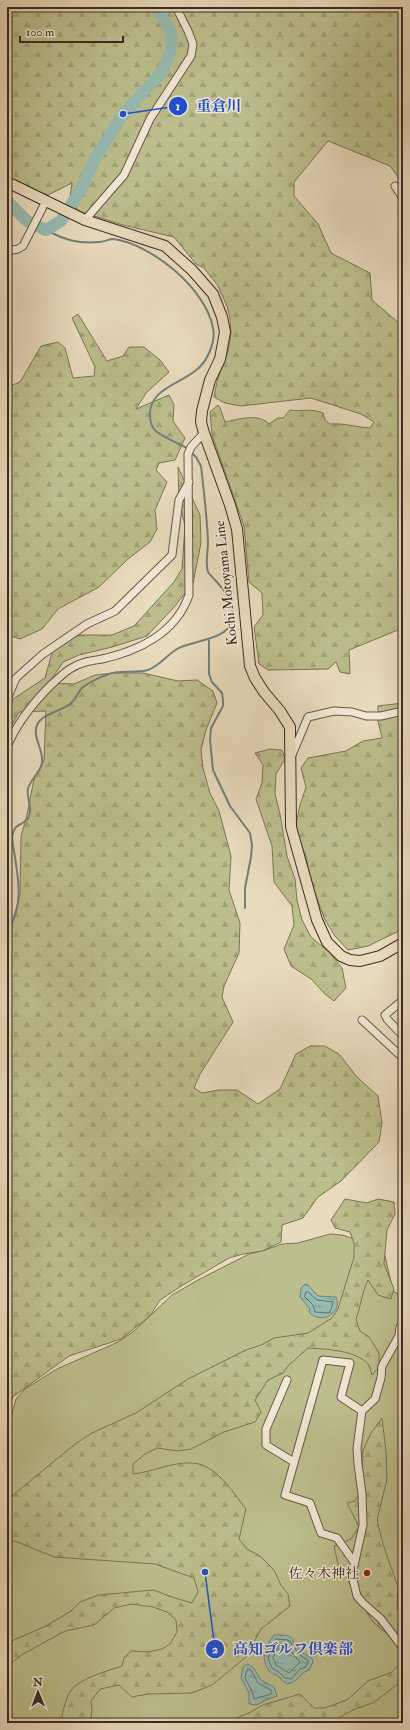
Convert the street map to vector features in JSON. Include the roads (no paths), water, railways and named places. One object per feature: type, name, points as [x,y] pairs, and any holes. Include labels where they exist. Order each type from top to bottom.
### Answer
[{"type":"main road","name":"Kochi Motoyama Line","points":[[7,182],[82,219],[165,246],[192,270],[213,294],[222,317],[225,332],[220,358],[210,380],[202,411],[201,422],[237,529],[250,666],[255,678],[264,692],[290,726],[291,756],[289,796],[291,826],[317,920],[327,942],[341,956],[350,960],[360,961],[380,956],[403,944]]},
{"type":"street","points":[[82,219],[124,175],[150,118],[191,56],[193,44],[176,7]]},
{"type":"street","points":[[394,186],[403,198]]},
{"type":"street","points":[[7,251],[18,249],[23,246],[46,201]]},
{"type":"street","points":[[7,747],[12,734],[32,704],[69,669],[82,663],[128,651],[154,639],[176,619],[185,606],[189,595],[190,450],[204,434]]},
{"type":"street","points":[[7,699],[16,678],[42,654],[87,624],[114,611],[172,555],[179,500],[189,482]]},
{"type":"street","points":[[291,756],[308,717],[334,711],[352,712],[366,716],[381,716],[403,711]]},
{"type":"street","points":[[403,1000],[385,1015],[403,1036]]},
{"type":"street","points":[[362,1020],[403,1058]]},
{"type":"street","points":[[400,1327],[398,1336],[382,1366],[381,1378],[375,1399],[362,1411],[357,1448],[362,1494],[363,1525],[354,1562],[353,1580],[357,1596],[381,1619],[403,1648]]},
{"type":"street","points":[[354,1562],[337,1538],[321,1533],[310,1503],[285,1495],[323,1360],[350,1364],[341,1397],[362,1411]]},
{"type":"street","points":[[287,1380],[266,1429],[266,1445],[278,1454],[294,1462]]},
{"type":"water","points":[[305,1284],[308,1285],[318,1296],[336,1297],[337,1303],[333,1313],[329,1316],[319,1318],[309,1312],[310,1309],[300,1297],[301,1288]]},
{"type":"water","points":[[274,1635],[290,1637],[303,1653],[312,1658],[313,1662],[309,1670],[291,1683],[285,1683],[278,1676],[270,1672],[266,1665],[264,1653],[267,1650],[265,1648]]},
{"type":"water","points":[[247,1664],[253,1667],[261,1680],[274,1687],[277,1696],[257,1705],[249,1704],[249,1693],[241,1678],[243,1667]]},
{"type":"waterway","points":[[7,201],[27,221],[46,230],[61,221],[81,189],[95,159],[123,114],[162,72],[170,53],[172,41],[170,30],[156,7]]},
{"type":"waterway","points":[[46,230],[72,240],[101,242],[113,239],[128,243],[144,250],[160,259],[175,271],[189,284],[200,298],[208,313],[213,328],[214,334],[210,352],[199,367],[188,376],[166,388],[154,399],[151,406],[150,415],[152,425],[156,431],[188,449]]},
{"type":"waterway","points":[[7,931],[17,910],[18,898],[17,874],[12,838],[13,832],[17,826],[25,822],[29,816],[30,809],[28,789],[42,763],[36,734],[39,721],[70,704],[82,688],[87,684],[111,673],[148,670],[156,666],[170,654],[183,646],[223,633],[229,628],[232,621],[233,609],[230,599],[208,572],[207,568],[208,533],[201,466],[191,452]]},
{"type":"waterway","points":[[209,640],[209,674],[212,682],[222,693],[223,700],[223,706],[211,728],[210,740],[213,770],[230,806],[250,833],[252,845],[245,888],[245,908]]},
{"type":"place","name":"重倉川","points":[[123,114]]},
{"type":"place","name":"高知ゴルフ倶楽部","points":[[205,1572]]},
{"type":"place","name":"佐々木神社","points":[[367,1573]]}]
